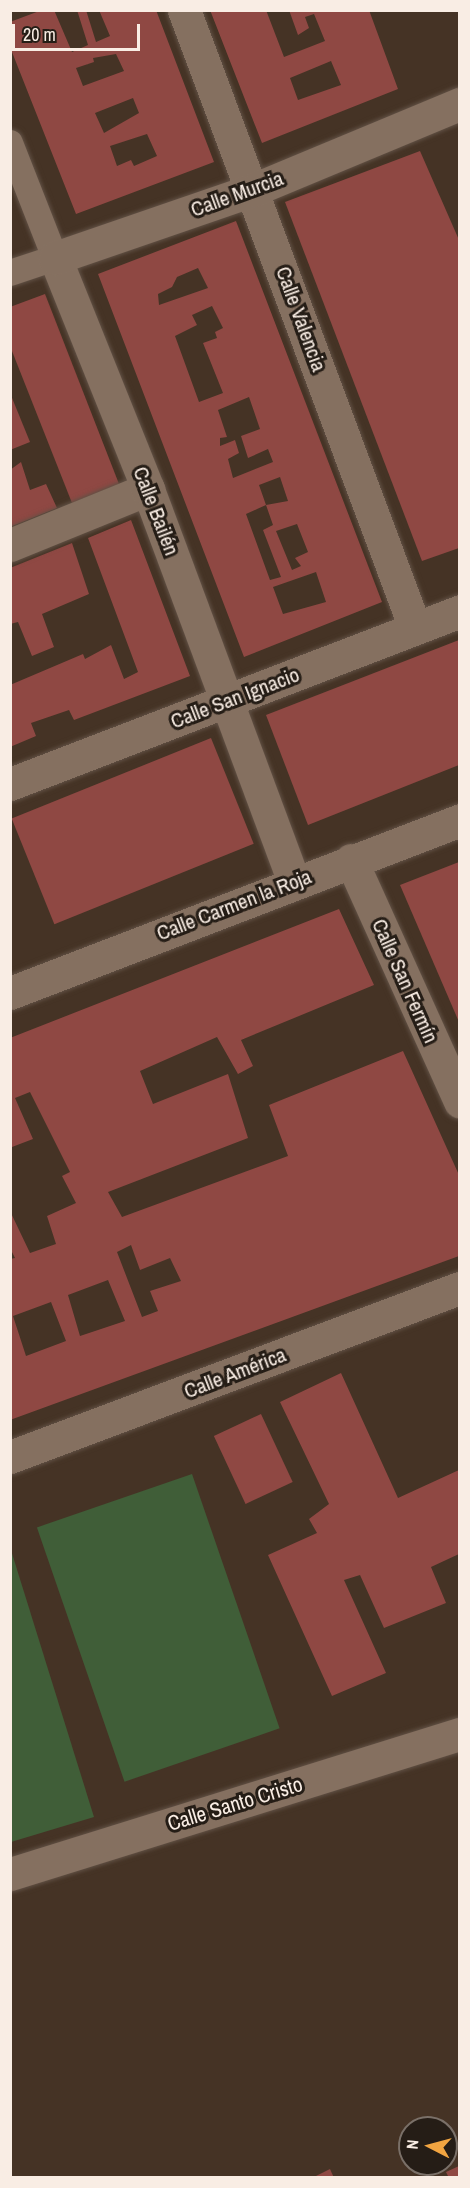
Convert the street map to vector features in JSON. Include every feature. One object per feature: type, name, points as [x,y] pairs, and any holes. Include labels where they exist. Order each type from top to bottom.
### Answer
[{"type":"street","name":"Calle Valencia","points":[[184,10],[415,628]]},
{"type":"street","name":"Calle Murcia","points":[[10,273],[253,190],[459,104]]},
{"type":"street","name":"Calle Bailén","points":[[10,143],[148,489],[294,882]]},
{"type":"street","points":[[10,545],[148,489]]},
{"type":"street","name":"Calle San Ignacio","points":[[10,784],[459,611]]},
{"type":"street","name":"Calle Carmen la Roja","points":[[10,993],[459,820]]},
{"type":"street","name":"Calle San Fermín","points":[[351,860],[459,1101]]},
{"type":"street","name":"Calle América","points":[[10,1457],[459,1288]]},
{"type":"street","name":"Calle Santo Cristo","points":[[10,1874],[459,1734]]},
{"type":"green space","points":[[192,1474],[280,1728],[125,1782],[37,1527]]},
{"type":"green space","points":[[10,1547],[94,1817],[11,1842],[10,1842]]},
{"type":"building","points":[[42,10],[54,10],[72,52],[88,45],[77,10],[86,10],[96,42],[110,36],[99,10],[156,10],[214,162],[76,214],[10,47],[10,22]],"holes":[[[116,54],[124,71],[83,86],[76,68],[94,62],[93,58]],[[133,98],[139,113],[104,133],[95,113]],[[147,134],[157,156],[134,166],[131,160],[117,166],[110,146]]]},
{"type":"building","points":[[210,10],[266,10],[284,57],[325,41],[314,14],[305,17],[309,28],[298,35],[289,10],[369,10],[398,89],[262,143]],"holes":[[[331,61],[341,85],[298,100],[290,78]]]},
{"type":"building","points":[[420,151],[459,240],[459,548],[422,561],[285,202]]},
{"type":"building","points":[[236,221],[382,602],[244,657],[98,274]],"holes":[[[198,268],[208,288],[159,305],[158,294],[172,287],[177,277]],[[212,306],[223,328],[215,332],[217,338],[203,343],[223,393],[199,402],[175,336],[197,325],[192,315]],[[249,397],[260,429],[241,436],[248,458],[268,449],[273,462],[233,478],[228,459],[239,453],[235,440],[220,446],[220,438],[227,437],[218,410]],[[280,477],[288,501],[266,505],[259,485]],[[266,505],[273,525],[263,530],[281,577],[270,580],[246,514]],[[297,524],[308,552],[295,558],[301,566],[292,570],[276,531]],[[316,572],[326,602],[283,614],[273,587]]]},
{"type":"building","points":[[45,294],[119,484],[72,503],[10,346],[10,307]]},
{"type":"building","points":[[10,393],[30,442],[10,450]]},
{"type":"building","points":[[21,462],[30,490],[46,484],[57,508],[10,527],[10,470]]},
{"type":"building","points":[[131,520],[190,676],[74,720],[69,710],[31,723],[36,736],[10,747],[10,685],[83,654],[85,659],[111,645],[124,679],[138,672],[88,538]]},
{"type":"building","points":[[72,543],[89,594],[42,614],[54,647],[32,656],[18,622],[10,624],[10,568]]},
{"type":"building","points":[[459,640],[459,765],[308,825],[266,715]]},
{"type":"building","points":[[211,738],[254,844],[54,924],[12,819]]},
{"type":"building","points":[[459,862],[459,1022],[400,885]]},
{"type":"building","points":[[339,909],[374,985],[241,1040],[253,1066],[238,1074],[217,1037],[140,1071],[153,1104],[228,1074],[248,1138],[108,1192],[122,1217],[288,1156],[269,1105],[403,1051],[459,1175],[459,1256],[10,1420],[10,1259],[15,1258],[10,1248],[10,1211],[30,1253],[56,1244],[47,1216],[76,1203],[62,1176],[70,1172],[30,1092],[15,1098],[33,1139],[12,1147],[10,1144],[10,1038]],"holes":[[[131,1245],[140,1270],[170,1258],[181,1281],[150,1291],[158,1311],[142,1317],[117,1252]],[[108,1280],[125,1321],[80,1336],[68,1295]],[[51,1302],[66,1341],[26,1356],[13,1316]]]},
{"type":"building","points":[[341,1373],[398,1498],[459,1470],[459,1554],[431,1567],[446,1603],[384,1628],[360,1575],[344,1580],[386,1673],[332,1696],[268,1555],[317,1533],[309,1519],[329,1504],[280,1402]]},
{"type":"building","points":[[261,1414],[293,1482],[246,1504],[214,1436]]},
{"type":"building","points":[[458,2166],[459,2178],[449,2178],[448,2176],[458,2176]]},
{"type":"building","points":[[330,2169],[334,2178],[312,2178]]}]
